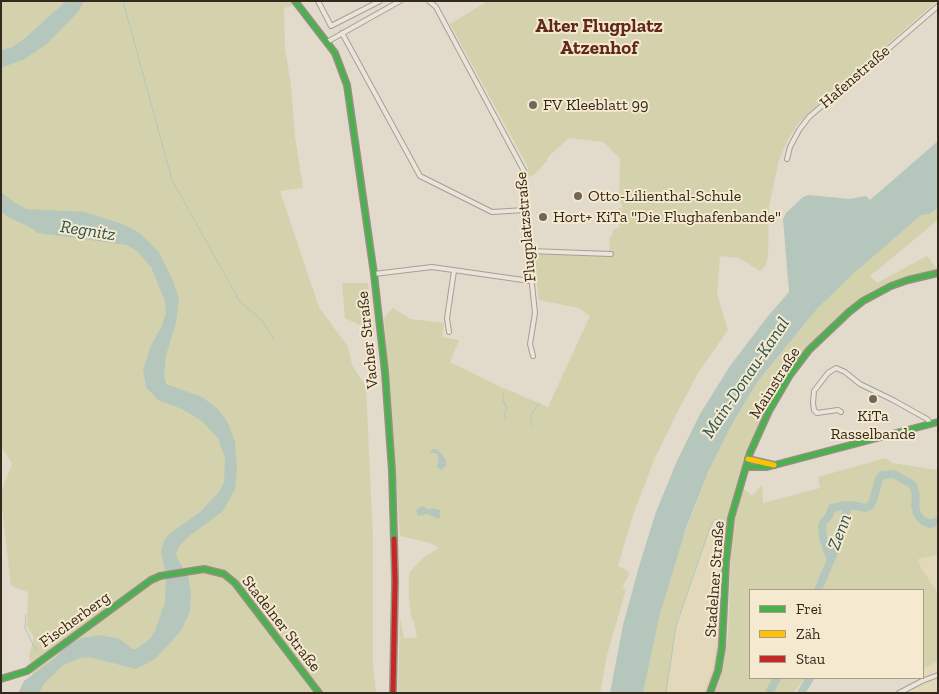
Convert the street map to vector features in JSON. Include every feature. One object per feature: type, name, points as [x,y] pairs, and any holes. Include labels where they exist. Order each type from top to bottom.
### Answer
[{"type":"street","name":"Vacher Straße","points":[[295,1],[339,60],[346,85],[374,274],[385,372],[392,471],[395,581],[393,693]]},
{"type":"street","points":[[318,1],[331,26],[368,4],[380,1]]},
{"type":"street","points":[[386,1],[390,7]]},
{"type":"street","points":[[327,42],[400,1]]},
{"type":"street","name":"Flugplatzstraße","points":[[429,1],[436,7],[524,171],[524,210],[529,251],[530,281],[535,313],[530,344],[533,356]]},
{"type":"street","name":"Hafenstraße","points":[[787,159],[790,147],[809,117],[938,6]]},
{"type":"street","points":[[342,33],[420,176],[492,212],[524,210]]},
{"type":"street","points":[[529,251],[611,254]]},
{"type":"street","points":[[374,274],[432,267],[530,281]]},
{"type":"street","points":[[449,332],[448,318],[454,271]]},
{"type":"street","name":"Mainstraße","points":[[748,459],[769,411],[790,375],[809,350],[835,324],[863,302],[891,286],[938,273]]},
{"type":"street","points":[[841,412],[838,410],[817,413],[812,403],[814,391],[828,373],[836,368],[845,372],[860,384],[927,419],[930,423]]},
{"type":"street","points":[[746,467],[767,467],[938,422]]},
{"type":"street","points":[[748,459],[775,465]]},
{"type":"street","name":"Stadelner Straße","points":[[710,693],[718,671],[722,647],[731,518],[748,459]]},
{"type":"street","name":"Stadelner Straße","points":[[160,576],[191,570],[213,570],[224,574],[235,583],[318,693]]},
{"type":"street","name":"Fischerberg","points":[[1,679],[27,671],[143,585],[160,576]]},
{"type":"street","points":[[900,693],[938,675]]},
{"type":"shaded area","points":[[714,519],[725,522],[720,563],[718,637],[713,668],[704,693],[666,693],[676,626]]},
{"type":"shaded area","points":[[938,555],[938,593],[921,568],[918,559]]},
{"type":"shaded area","points":[[938,661],[938,693],[903,693],[923,681],[924,668]]},
{"type":"green space","points":[[1,1],[66,1],[25,38],[12,47],[1,50]]},
{"type":"green space","points":[[84,1],[304,1],[284,8],[285,49],[303,188],[280,191],[319,307],[348,347],[352,365],[366,387],[373,540],[373,665],[376,693],[35,693],[29,656],[34,637],[27,626],[28,592],[11,586],[1,499],[1,492],[12,464],[1,446],[1,68],[25,59],[47,44],[79,11]]},
{"type":"green space","points":[[488,1],[937,1],[797,125],[787,141],[779,160],[769,206],[768,257],[766,265],[760,271],[739,258],[720,256],[717,294],[728,330],[698,373],[676,415],[654,460],[633,515],[618,566],[629,574],[622,588],[626,589],[607,655],[600,693],[398,693],[400,617],[404,638],[417,638],[411,616],[409,573],[424,557],[439,548],[430,543],[400,536],[384,318],[393,308],[410,319],[444,323],[442,337],[459,340],[450,362],[548,407],[590,316],[579,308],[539,300],[533,251],[609,254],[610,237],[612,236],[613,229],[619,228],[619,208],[623,208],[619,199],[620,159],[604,142],[569,138],[548,157],[547,161],[535,174],[527,178],[528,167],[450,24]]},
{"type":"green space","points":[[938,208],[938,220],[870,276],[877,283],[927,256],[937,269],[890,282],[870,292],[872,296],[863,301],[801,361],[756,438],[731,518],[722,647],[710,693],[704,693],[713,668],[718,637],[720,563],[725,523],[714,519],[676,626],[666,693],[643,693],[660,614],[675,559],[709,470],[731,426],[758,381],[817,309],[853,274],[921,215],[930,214]]},
{"type":"green space","points":[[342,283],[368,283],[374,332],[345,318]]},
{"type":"green space","points":[[886,458],[892,463],[938,470],[938,555],[918,559],[921,568],[938,593],[938,661],[924,668],[924,589],[749,589],[749,679],[804,679],[793,693],[714,693],[721,676],[728,637],[731,545],[736,511],[743,488],[752,496],[762,485],[763,503],[820,488],[818,477]]},
{"type":"water","points":[[66,1],[84,1],[79,11],[47,44],[25,59],[1,68],[1,50],[12,47],[25,38]]},
{"type":"water","name":"Main-Donau-Kanal","points":[[938,141],[938,208],[930,214],[921,215],[853,274],[817,309],[758,381],[731,426],[709,470],[686,528],[660,614],[643,693],[610,693],[623,625],[640,563],[656,512],[677,461],[700,414],[730,366],[789,292],[783,219],[786,213],[803,197],[808,195],[850,199],[866,196],[870,200]]},
{"type":"water","name":"Regnitz","points":[[1,192],[26,209],[85,212],[125,225],[140,233],[159,252],[173,281],[179,299],[176,323],[166,355],[164,375],[166,384],[202,397],[218,409],[228,423],[235,442],[237,468],[235,489],[223,511],[188,537],[180,545],[176,553],[188,576],[191,593],[190,611],[181,631],[155,659],[136,669],[89,657],[80,658],[62,666],[44,684],[39,693],[18,693],[24,681],[56,657],[69,643],[82,638],[100,635],[120,639],[132,649],[136,649],[150,639],[155,631],[165,602],[166,577],[161,551],[165,539],[169,534],[199,513],[219,492],[224,482],[225,458],[218,438],[202,421],[182,409],[158,400],[146,387],[143,370],[150,348],[166,313],[165,301],[151,267],[138,252],[127,245],[38,233],[1,212]]},
{"type":"water","points":[[432,449],[437,449],[446,460],[446,466],[441,470],[437,467],[439,458],[437,454],[430,452]]},
{"type":"water","points":[[423,506],[428,510],[432,508],[440,510],[440,518],[427,514],[418,516],[416,511]]},
{"type":"waterway","points":[[123,1],[172,180],[240,302],[262,320],[274,340]]},
{"type":"waterway","points":[[504,393],[503,400],[507,408],[504,413],[506,420]]},
{"type":"waterway","points":[[531,426],[531,414],[539,404]]},
{"type":"waterway","name":"Zenn","points":[[818,589],[834,553],[847,508],[852,505],[865,508],[870,506],[882,475],[894,474],[913,485],[916,495],[915,505],[917,514],[923,521],[930,524],[938,521]]},
{"type":"waterway","name":"Zenn","points":[[830,558],[823,538],[822,526],[832,508],[845,505],[850,506]]},
{"type":"waterway","points":[[666,693],[676,626],[710,528],[714,519],[718,520]]},
{"type":"waterway","points":[[26,615],[25,628],[37,652]]},
{"type":"waterway","name":"Zenn","points":[[769,693],[776,679]]},
{"type":"waterway","name":"Zenn","points":[[801,693],[809,679]]},
{"type":"traffic: fast","points":[[295,1],[335,53],[347,85],[374,274],[385,372],[392,471],[394,539]]},
{"type":"traffic: fast","points":[[710,693],[718,671],[722,647],[726,562],[731,518],[750,453],[769,411],[790,375],[809,350],[849,312],[863,301],[891,286],[938,273]]},
{"type":"traffic: fast","points":[[746,467],[767,467],[938,422]]},
{"type":"traffic: fast","points":[[1,679],[27,671],[151,580],[160,576],[204,569],[224,574],[235,583],[319,693]]},
{"type":"traffic: slow","points":[[748,459],[774,465]]},
{"type":"traffic: jam","points":[[393,693],[394,539]]},
{"type":"place","name":"FV Kleeblatt 99","points":[[533,105]]},
{"type":"place","name":"Otto-Lilienthal-Schule","points":[[578,196]]},
{"type":"place","name":"Hort+ KiTa \"Die Flughafenbande\"","points":[[543,217]]},
{"type":"place","name":"KiTa Rasselbande","points":[[873,399]]},
{"type":"district","name":"Alter Flugplatz Atzenhof","points":[[599,38]]}]
